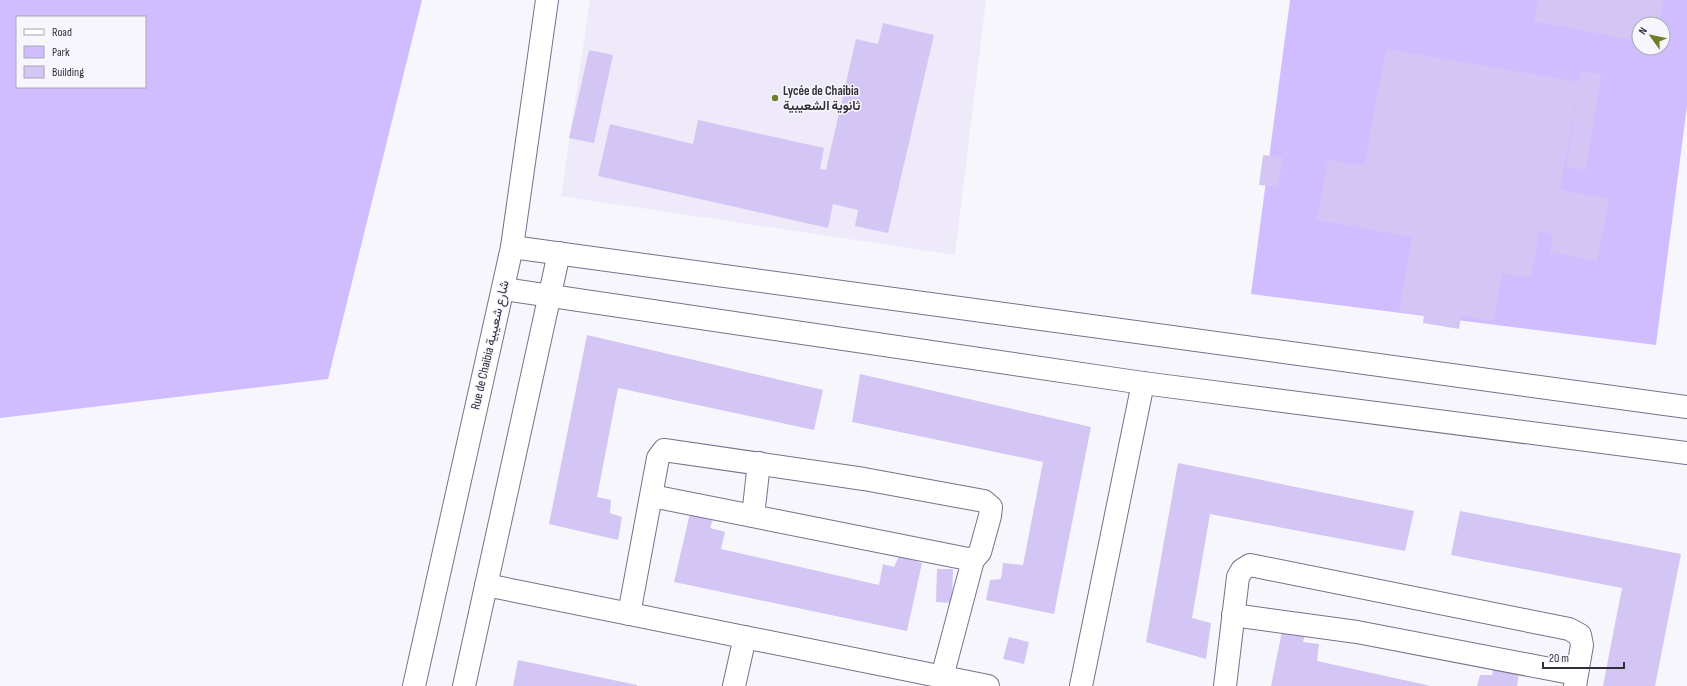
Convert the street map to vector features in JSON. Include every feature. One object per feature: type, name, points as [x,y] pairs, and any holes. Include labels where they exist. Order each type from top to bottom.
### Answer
[{"type":"street","name":"Rue de Chaibia شارع شعيبية","points":[[414,686],[512,246],[546,0]]},
{"type":"street","points":[[512,246],[1687,406]]},
{"type":"street","points":[[464,686],[559,253]]},
{"type":"street","points":[[503,289],[1143,383],[1687,453]]},
{"type":"street","points":[[1080,686],[1143,383]]},
{"type":"street","points":[[629,614],[658,458],[664,450],[864,479],[984,500],[991,507],[990,516],[980,552],[973,560],[942,677]]},
{"type":"street","points":[[753,516],[759,463]]},
{"type":"street","points":[[652,496],[973,560]]},
{"type":"street","points":[[1225,686],[1233,615],[1238,577],[1242,570],[1250,565],[1569,629],[1580,635],[1582,644],[1575,680],[1357,632],[1233,615]]},
{"type":"street","points":[[486,585],[988,686]]},
{"type":"street","points":[[734,686],[745,637]]},
{"type":"shaded area","name":"Lycée de Chaibia ثانوية الشعيبية","points":[[590,0],[986,0],[955,255],[561,196]]},
{"type":"green space","points":[[0,0],[422,0],[328,379],[0,418]]},
{"type":"green space","points":[[1290,0],[1687,0],[1687,106],[1656,345],[1251,294]]},
{"type":"building","points":[[1538,0],[1664,0],[1661,16],[1631,16],[1631,39],[1534,21]]},
{"type":"building","points":[[883,23],[934,35],[888,233],[855,226],[858,210],[833,204],[828,228],[598,176],[610,124],[693,144],[698,120],[824,148],[820,169],[826,170],[856,39],[878,44]]},
{"type":"building","points":[[1386,49],[1579,82],[1560,190],[1609,199],[1597,261],[1550,252],[1553,234],[1539,231],[1531,278],[1502,273],[1494,321],[1461,315],[1459,329],[1423,323],[1424,315],[1399,311],[1412,237],[1317,220],[1328,160],[1364,166]]},
{"type":"building","points":[[589,50],[613,55],[594,143],[569,138]]},
{"type":"building","points":[[1581,71],[1601,74],[1586,170],[1566,167]]},
{"type":"building","points":[[1263,155],[1283,158],[1278,187],[1259,185]]},
{"type":"building","points":[[587,335],[823,390],[814,430],[618,388],[597,497],[611,500],[610,513],[622,517],[618,540],[549,524]]},
{"type":"building","points":[[860,374],[1091,427],[1054,614],[986,600],[990,580],[1001,579],[1003,563],[1023,565],[1043,462],[852,422]]},
{"type":"building","points":[[1178,463],[1414,511],[1405,551],[1210,514],[1192,618],[1211,623],[1206,659],[1146,642]]},
{"type":"building","points":[[1460,511],[1681,554],[1655,686],[1603,686],[1622,588],[1451,555]]},
{"type":"building","points":[[690,513],[713,519],[710,528],[725,532],[721,549],[879,585],[883,564],[894,567],[899,556],[922,563],[907,631],[674,582]]},
{"type":"building","points":[[937,569],[953,569],[952,603],[936,602]]},
{"type":"building","points":[[1283,626],[1306,630],[1303,642],[1319,644],[1317,661],[1431,686],[1271,686]]},
{"type":"building","points":[[1009,637],[1029,642],[1024,664],[1003,659]]},
{"type":"building","points":[[518,660],[637,685],[637,686],[513,686]]},
{"type":"building","points":[[1494,666],[1519,672],[1517,686],[1477,686],[1480,675],[1492,675]]},
{"type":"place","name":"Lycée de Chaibia ثانوية الشعيبية","points":[[775,98]]}]
